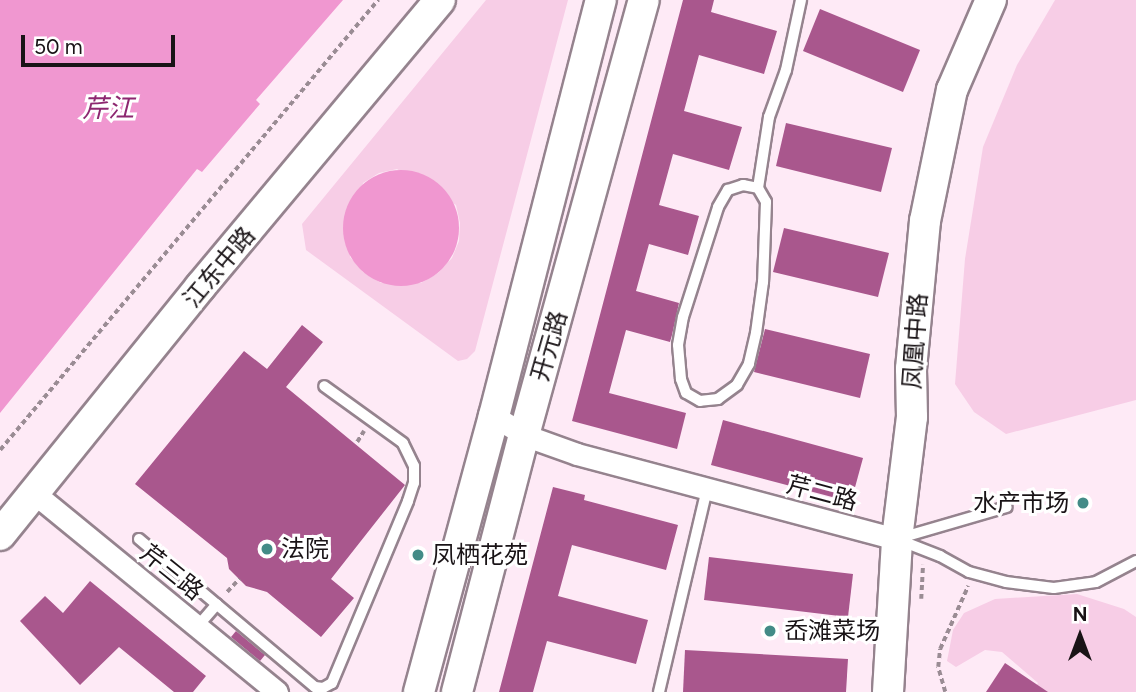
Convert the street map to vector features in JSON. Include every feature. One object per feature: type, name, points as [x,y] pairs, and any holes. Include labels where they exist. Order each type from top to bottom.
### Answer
[{"type":"street","name":"江东中路","points":[[0,535],[440,0]]},
{"type":"street","name":"开元路","points":[[419,692],[495,416],[601,0]]},
{"type":"street","name":"开元路","points":[[457,692],[524,435],[644,0]]},
{"type":"street","name":"凤凰中路","points":[[888,692],[897,539],[912,417],[911,369],[925,221],[937,148],[952,90],[991,0]]},
{"type":"street","points":[[912,417],[924,374],[936,229],[948,159],[975,65],[1006,0]]},
{"type":"street","name":"芹二路","points":[[495,416],[524,435],[577,454],[897,539]]},
{"type":"street","name":"芹三路","points":[[34,494],[277,692]]},
{"type":"lane","points":[[758,188],[743,185],[728,190],[718,207],[684,317],[678,345],[681,379],[686,393],[700,401],[718,399],[737,385],[749,363],[763,282],[766,202],[758,188],[759,164],[769,117],[786,71],[801,0]]},
{"type":"lane","points":[[139,539],[314,687],[323,688],[332,683],[408,501],[414,483],[414,466],[403,443],[324,386]]},
{"type":"lane","points":[[659,692],[707,489]]},
{"type":"lane","points":[[897,539],[1007,507]]},
{"type":"lane","name":"芹二路","points":[[897,539],[940,556],[969,572],[1006,582],[1054,588],[1096,582],[1136,561]]},
{"type":"lane","points":[[197,627],[217,604]]},
{"type":"path","points":[[0,450],[378,0]]},
{"type":"path","points":[[945,692],[938,667],[940,649],[945,633],[964,599],[969,572]]},
{"type":"shaded area","points":[[486,0],[568,0],[475,351],[467,359],[458,361],[306,250],[302,224]],"holes":[[[397,169],[456,205],[460,223],[459,241],[452,258],[438,273],[421,283],[381,283],[363,272],[350,257],[363,183],[379,173]]]},
{"type":"shaded area","points":[[1055,0],[1136,0],[1136,400],[1006,434],[974,412],[955,384],[965,259],[983,147],[1017,65]]},
{"type":"shaded area","points":[[1077,594],[1124,609],[1136,617],[1136,692],[1032,692],[1038,683],[1002,652],[985,650],[956,667],[947,661],[953,630],[964,613],[995,599]]},
{"type":"water","name":"芹江","points":[[0,0],[343,0],[256,100],[260,104],[202,172],[197,169],[0,413]]},
{"type":"water","points":[[401,170],[423,174],[442,187],[455,206],[459,228],[455,250],[442,269],[423,282],[401,286],[379,282],[360,269],[347,250],[343,228],[347,206],[360,187],[379,174]]},
{"type":"building","points":[[683,0],[714,0],[711,12],[777,31],[764,74],[699,55],[684,111],[742,127],[729,170],[673,154],[659,205],[699,216],[688,255],[649,244],[636,291],[679,303],[672,335],[670,342],[626,330],[609,393],[686,413],[677,449],[572,421]]},
{"type":"building","points":[[820,9],[920,50],[903,92],[803,51]]},
{"type":"building","points":[[786,123],[892,148],[881,192],[776,166]]},
{"type":"building","points":[[784,228],[889,253],[878,297],[773,272]]},
{"type":"building","points":[[302,325],[323,342],[286,387],[405,485],[331,579],[354,598],[321,637],[267,592],[246,586],[229,569],[227,558],[135,484],[244,351],[267,369]]},
{"type":"building","points":[[765,329],[870,354],[860,398],[754,372]]},
{"type":"building","points":[[723,420],[863,458],[851,502],[711,465]]},
{"type":"building","points":[[553,487],[585,495],[584,500],[678,525],[666,570],[572,545],[558,596],[648,620],[636,664],[547,641],[533,692],[499,692]]},
{"type":"building","points":[[709,557],[853,574],[848,617],[704,600]]},
{"type":"building","points":[[90,581],[206,676],[193,692],[174,692],[119,647],[80,685],[20,621],[45,596],[63,613]]},
{"type":"building","points":[[236,631],[265,655],[260,661],[231,637]]},
{"type":"building","points":[[685,650],[848,659],[846,692],[683,692]]},
{"type":"building","points":[[1005,663],[1048,692],[986,692]]},
{"type":"place","name":"水产市场","points":[[1083,503]]},
{"type":"place","name":"法院","points":[[267,549]]},
{"type":"place","name":"凤栖花苑","points":[[418,555]]},
{"type":"place","name":"岙滩菜场","points":[[770,631]]}]
